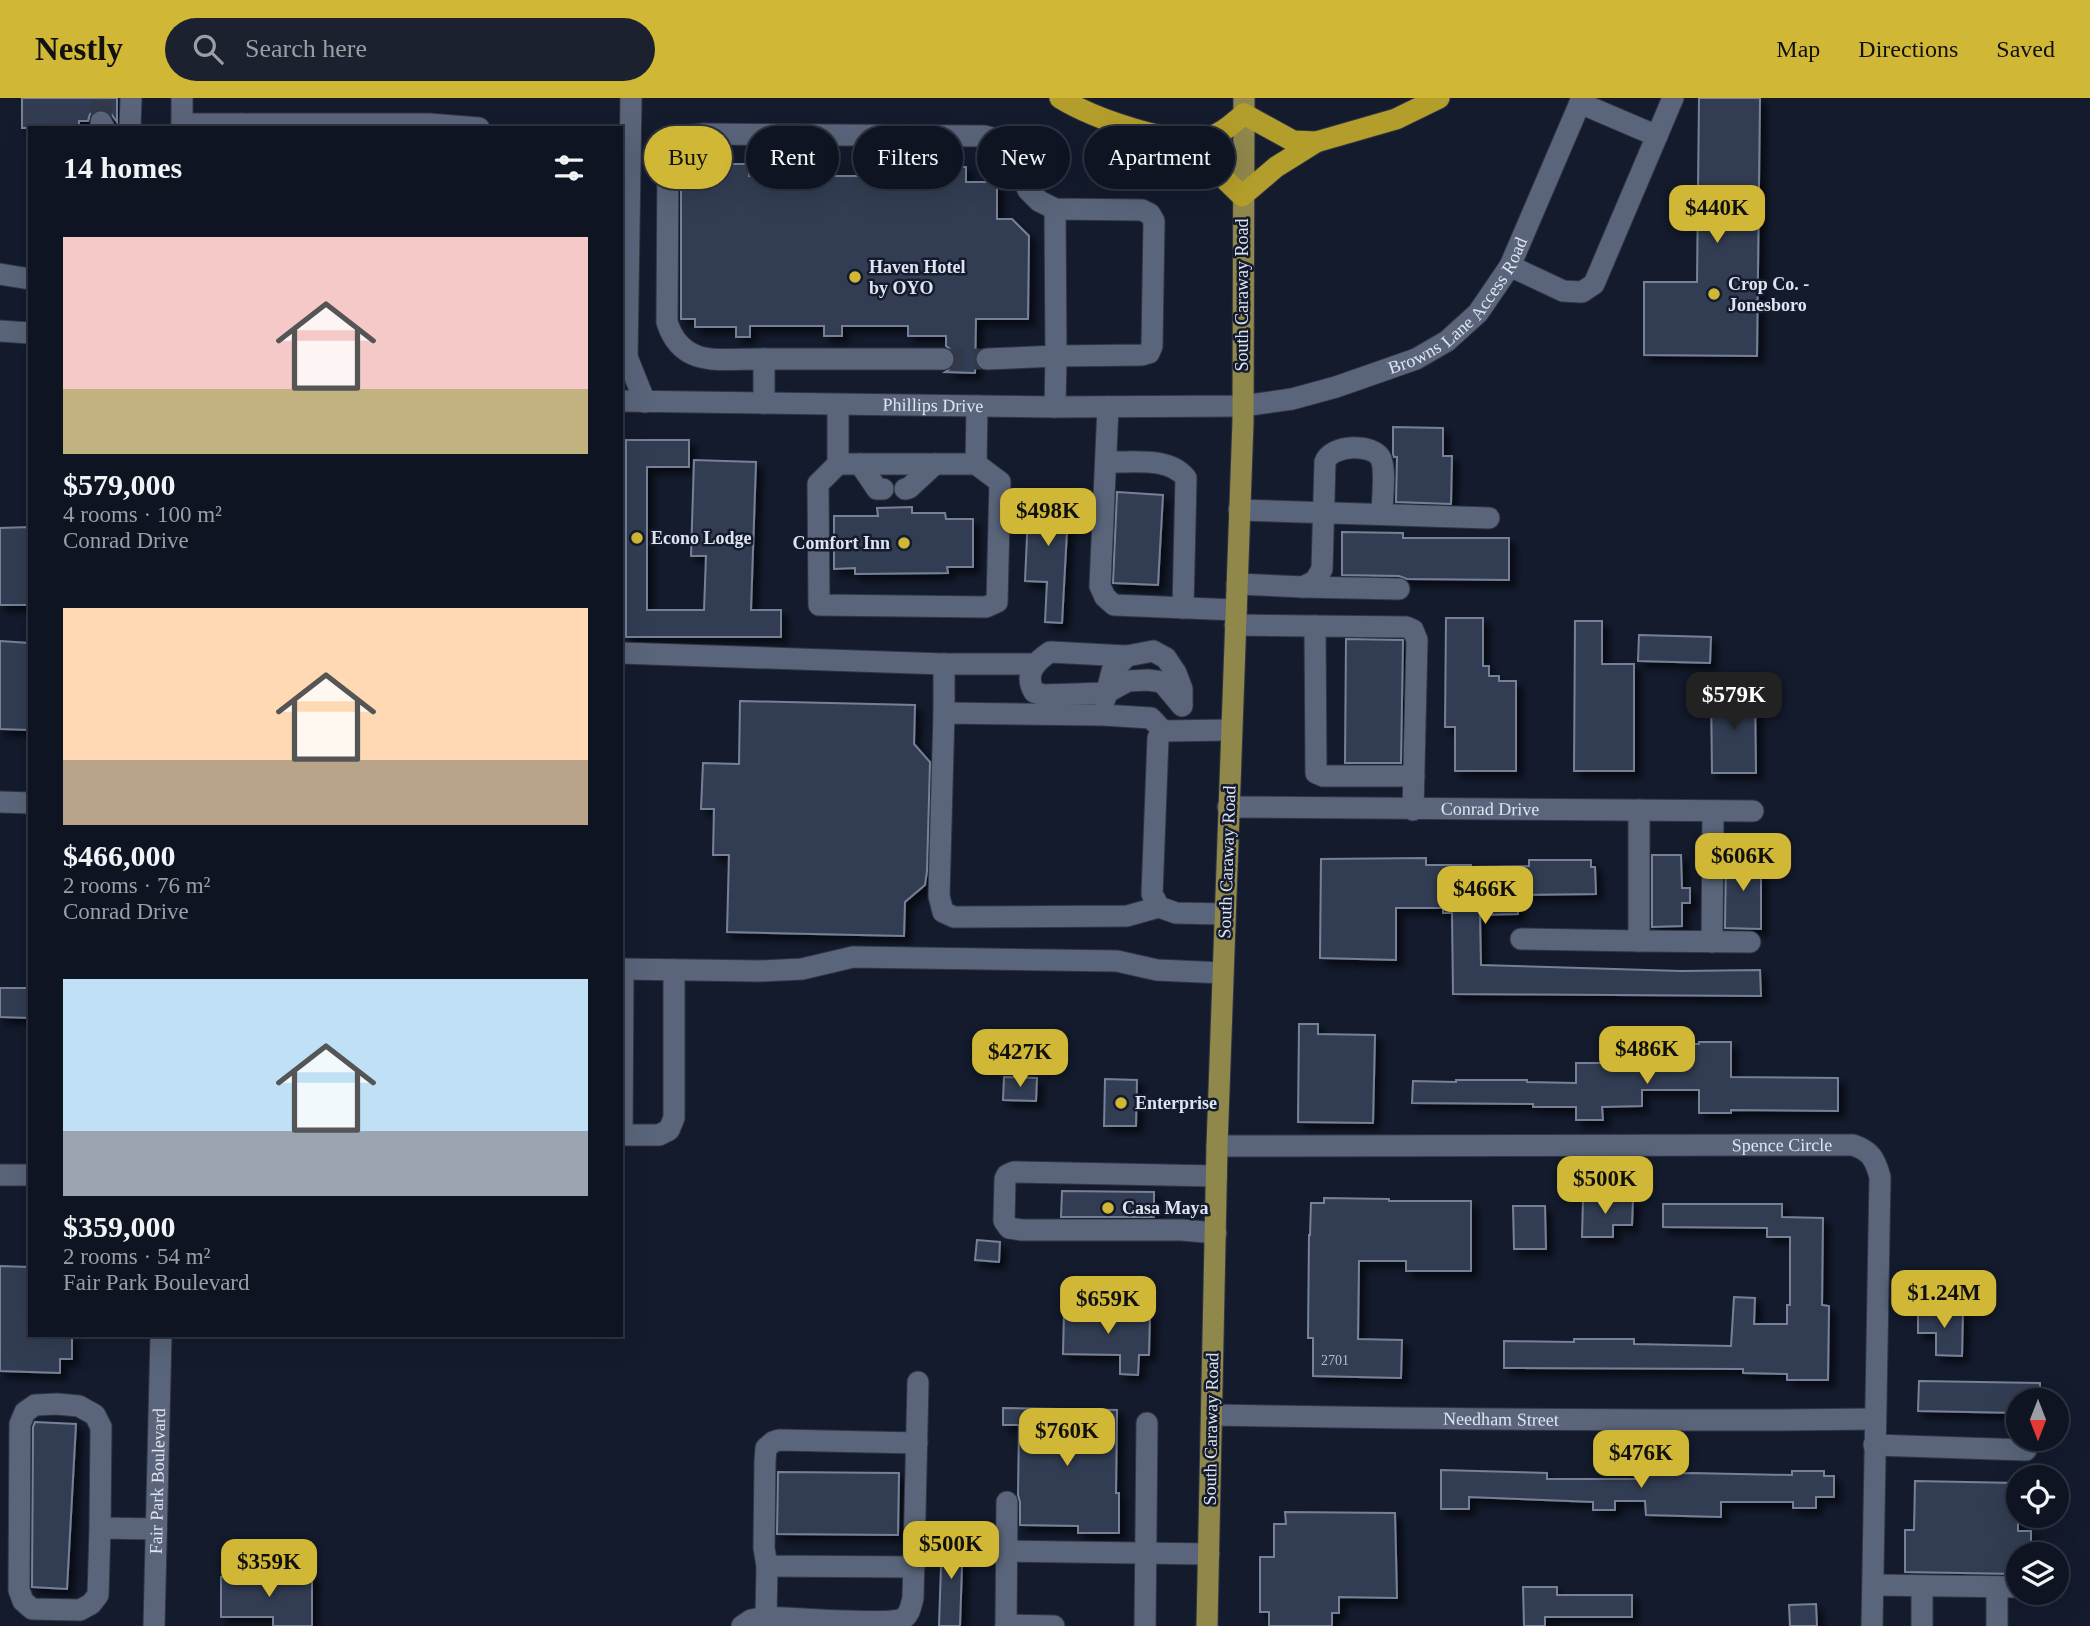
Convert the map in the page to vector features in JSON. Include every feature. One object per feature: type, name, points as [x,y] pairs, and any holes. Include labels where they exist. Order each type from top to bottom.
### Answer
[{"type":"highway","points":[[1060,98],[1076,108],[1128,126]]},
{"type":"highway","points":[[1235,189],[1242,196],[1276,167],[1316,142],[1395,119],[1439,98]]},
{"type":"highway","points":[[1231,126],[1244,106],[1293,141],[1316,142]]},
{"type":"main road","name":"South Caraway Road","points":[[1208,1626],[1216,1176],[1243,406],[1244,106]]},
{"type":"street","points":[[131,98],[131,126]]},
{"type":"street","points":[[182,98],[182,126],[454,126]]},
{"type":"street","points":[[631,98],[627,357],[645,401]]},
{"type":"street","points":[[1510,266],[1563,291],[1582,292],[1594,284],[1673,98]]},
{"type":"street","points":[[1581,100],[1657,136]]},
{"type":"street","name":"Browns Lane Access Road","points":[[1243,406],[1292,399],[1416,359],[1447,341],[1478,313],[1510,266],[1581,100]]},
{"type":"street","points":[[943,359],[697,357],[681,349],[671,337],[667,322],[668,156],[674,144],[685,136],[703,134],[984,136],[1000,140],[1013,152],[1028,190],[1039,201],[1055,209],[1142,210],[1150,214],[1154,221],[1152,345],[1149,353],[987,359]]},
{"type":"street","points":[[1055,209],[1055,407]]},
{"type":"street","points":[[0,274],[28,279]]},
{"type":"street","points":[[0,331],[28,333]]},
{"type":"street","points":[[764,359],[764,403]]},
{"type":"street","name":"Phillips Drive","points":[[623,401],[1055,407],[1243,406]]},
{"type":"street","points":[[838,405],[838,464]]},
{"type":"street","points":[[976,464],[977,406]]},
{"type":"street","points":[[1108,407],[1100,586],[1105,597],[1114,605],[1183,608],[1315,626],[1406,627],[1416,633],[1413,810]]},
{"type":"street","points":[[1303,587],[1315,581],[1322,569],[1325,462],[1328,455],[1336,450],[1368,449],[1377,453],[1382,461],[1382,514]]},
{"type":"street","points":[[1106,462],[1169,464],[1179,469],[1186,478],[1183,608]]},
{"type":"street","points":[[838,464],[976,464],[1000,482],[997,602],[986,607],[819,605],[818,484],[838,464]]},
{"type":"street","points":[[860,464],[877,489],[883,489]]},
{"type":"street","points":[[905,489],[935,464]]},
{"type":"street","points":[[1239,510],[1489,518]]},
{"type":"street","points":[[1237,584],[1399,589]]},
{"type":"street","points":[[1315,626],[1315,773],[1323,776],[1414,776]]},
{"type":"street","points":[[1173,731],[1182,706],[1182,689],[1166,658],[1153,651],[1127,656],[1050,652],[1031,670],[1029,684],[1034,692],[1043,695],[1106,693],[1128,681],[1148,680],[1161,682],[1182,706]]},
{"type":"street","points":[[623,653],[944,664],[1035,664]]},
{"type":"street","points":[[1103,715],[1112,671],[1127,656]]},
{"type":"street","points":[[944,664],[940,896],[943,912],[954,917],[1127,916],[1159,907],[1176,913],[1225,915]]},
{"type":"street","points":[[944,712],[1151,718],[1173,731]]},
{"type":"street","points":[[1159,907],[1152,894],[1158,738],[1173,731],[1231,730]]},
{"type":"street","points":[[0,803],[28,803]]},
{"type":"street","name":"Conrad Drive","points":[[1228,807],[1753,811]]},
{"type":"street","points":[[1639,810],[1639,941]]},
{"type":"street","points":[[1712,942],[1713,811]]},
{"type":"street","points":[[1521,939],[1750,942]]},
{"type":"street","points":[[623,969],[802,969],[853,957],[1117,961],[1157,970],[1223,973]]},
{"type":"street","points":[[623,1135],[659,1135],[669,1130],[674,1118],[674,970]]},
{"type":"street","name":"Spence Circle","points":[[1217,1146],[1853,1145],[1864,1149],[1875,1159],[1880,1177],[1872,1626]]},
{"type":"street","points":[[1216,1176],[1014,1172],[1007,1175],[1005,1180],[1006,1225],[1018,1229],[1182,1230],[1216,1233]]},
{"type":"street","points":[[0,1175],[28,1175]]},
{"type":"street","name":"Fair Park Boulevard","points":[[154,1626],[161,1337]]},
{"type":"street","points":[[742,1626],[751,1620],[766,1617],[880,1621],[902,1619],[909,1613],[914,1598],[918,1382]]},
{"type":"street","points":[[35,1405],[79,1406],[95,1415],[102,1427],[100,1528],[98,1595],[91,1605],[80,1610],[32,1609],[23,1601],[19,1590],[20,1424],[25,1412],[35,1405]]},
{"type":"street","name":"Needham Street","points":[[1212,1415],[1580,1421],[1875,1419]]},
{"type":"street","points":[[1145,1626],[1147,1423]]},
{"type":"street","points":[[766,1617],[766,1448],[773,1442],[917,1443]]},
{"type":"street","points":[[1874,1445],[2006,1449]]},
{"type":"street","points":[[1007,1502],[1006,1626],[1054,1626]]},
{"type":"street","points":[[100,1528],[156,1529]]},
{"type":"street","points":[[1007,1551],[1209,1554]]},
{"type":"street","points":[[767,1566],[914,1567]]},
{"type":"street","points":[[1872,1585],[2006,1587]]},
{"type":"street","points":[[1922,1586],[1922,1626]]},
{"type":"street","points":[[1997,1626],[2006,1591]]},
{"type":"building","points":[[22,98],[117,98],[117,122],[109,111],[101,109],[90,114],[88,121],[79,121],[79,126],[22,128]]},
{"type":"building","points":[[1699,98],[1760,98],[1757,356],[1644,355],[1644,282],[1697,282]]},
{"type":"building","name":"Haven Hotel by OYO","points":[[732,164],[746,164],[746,189],[839,189],[839,176],[853,176],[853,189],[963,189],[963,167],[966,167],[966,182],[977,182],[977,189],[997,189],[997,219],[1012,219],[1029,236],[1028,319],[976,319],[975,373],[945,372],[954,366],[956,360],[954,352],[946,346],[946,336],[908,336],[908,326],[842,326],[842,336],[824,336],[824,326],[750,326],[750,337],[736,337],[736,327],[695,327],[695,319],[681,319],[681,189],[732,189]]},
{"type":"building","points":[[1393,427],[1443,428],[1443,456],[1452,456],[1451,504],[1396,502],[1397,457],[1393,454]]},
{"type":"building","points":[[626,440],[689,440],[689,467],[647,467],[647,610],[704,610],[706,556],[691,556],[694,460],[756,462],[751,610],[781,610],[781,637],[626,637]]},
{"type":"building","points":[[1029,492],[1069,494],[1062,623],[1045,622],[1047,582],[1025,581]]},
{"type":"building","points":[[1117,492],[1163,495],[1158,585],[1113,583]]},
{"type":"building","name":"Comfort Inn","points":[[912,507],[912,513],[945,513],[946,519],[973,519],[973,567],[947,567],[948,573],[855,574],[855,568],[834,569],[834,516],[878,516],[877,508]]},
{"type":"building","points":[[28,527],[28,605],[0,605],[0,528]]},
{"type":"building","points":[[1342,532],[1403,533],[1403,538],[1509,538],[1509,580],[1342,575]]},
{"type":"building","points":[[1446,618],[1483,618],[1483,666],[1489,666],[1489,676],[1499,676],[1499,681],[1516,681],[1516,771],[1455,771],[1455,727],[1445,727]]},
{"type":"building","points":[[1575,621],[1602,621],[1602,664],[1634,664],[1634,771],[1574,771]]},
{"type":"building","points":[[1639,635],[1711,637],[1710,663],[1638,661]]},
{"type":"building","points":[[1346,639],[1403,640],[1401,763],[1345,763]]},
{"type":"building","points":[[0,641],[28,643],[28,730],[0,729]]},
{"type":"building","points":[[1711,691],[1755,691],[1756,773],[1712,773]]},
{"type":"building","points":[[740,701],[915,705],[914,744],[930,762],[927,871],[925,885],[905,902],[904,936],[727,932],[729,855],[713,855],[714,809],[701,809],[703,763],[739,764]]},
{"type":"building","points":[[1652,855],[1681,855],[1682,888],[1690,888],[1690,903],[1682,903],[1682,926],[1652,927]]},
{"type":"building","points":[[1726,857],[1761,857],[1761,929],[1725,928]]},
{"type":"building","points":[[1426,858],[1426,865],[1529,866],[1529,860],[1591,860],[1591,867],[1595,867],[1596,894],[1517,895],[1518,914],[1480,915],[1481,965],[1681,971],[1760,970],[1761,996],[1453,994],[1452,913],[1443,913],[1443,908],[1396,908],[1396,960],[1320,958],[1321,859]]},
{"type":"building","points":[[0,988],[28,988],[28,1018],[0,1017]]},
{"type":"building","points":[[1299,1024],[1318,1024],[1318,1034],[1375,1035],[1373,1123],[1298,1122]]},
{"type":"building","points":[[1731,1042],[1731,1077],[1838,1078],[1838,1111],[1731,1110],[1731,1113],[1699,1113],[1699,1090],[1642,1090],[1642,1106],[1602,1107],[1603,1120],[1576,1120],[1576,1107],[1412,1103],[1413,1081],[1527,1080],[1576,1083],[1576,1063],[1656,1059],[1656,1044]]},
{"type":"building","points":[[1004,1077],[1037,1078],[1036,1101],[1003,1100]]},
{"type":"building","name":"Enterprise","points":[[1105,1079],[1137,1080],[1136,1126],[1104,1126]]},
{"type":"building","name":"Casa Maya","points":[[1062,1191],[1154,1192],[1154,1217],[1061,1217]]},
{"type":"building","points":[[1324,1198],[1471,1201],[1471,1271],[1406,1271],[1406,1261],[1359,1261],[1358,1339],[1402,1340],[1401,1378],[1313,1376],[1313,1338],[1308,1338],[1309,1235],[1311,1203],[1324,1203]]},
{"type":"building","points":[[1583,1199],[1633,1200],[1632,1225],[1613,1225],[1613,1237],[1582,1237]]},
{"type":"building","points":[[1663,1204],[1782,1204],[1782,1217],[1823,1218],[1822,1305],[1829,1306],[1828,1380],[1787,1380],[1787,1374],[1743,1373],[1743,1369],[1504,1368],[1504,1341],[1634,1339],[1634,1344],[1731,1346],[1734,1297],[1755,1298],[1754,1324],[1787,1324],[1787,1305],[1790,1305],[1790,1237],[1767,1237],[1767,1228],[1663,1227]]},
{"type":"building","points":[[1513,1206],[1545,1206],[1546,1249],[1514,1249]]},
{"type":"building","points":[[977,1240],[1000,1242],[999,1262],[975,1260]]},
{"type":"building","points":[[0,1266],[28,1267],[28,1337],[72,1337],[72,1359],[60,1359],[60,1373],[0,1371]]},
{"type":"building","points":[[1918,1310],[1963,1311],[1962,1356],[1936,1355],[1936,1333],[1918,1333]]},
{"type":"building","points":[[1064,1311],[1150,1313],[1149,1355],[1139,1355],[1138,1375],[1120,1374],[1120,1355],[1063,1354]]},
{"type":"building","points":[[1919,1381],[2040,1383],[2040,1388],[2006,1388],[2006,1413],[1918,1411]]},
{"type":"building","points":[[1003,1408],[1117,1410],[1116,1493],[1119,1493],[1119,1533],[1078,1533],[1078,1526],[1020,1525],[1019,1425],[1003,1425]]},
{"type":"building","points":[[35,1422],[76,1424],[67,1589],[32,1587]]},
{"type":"building","points":[[1441,1470],[1547,1473],[1547,1479],[1645,1479],[1645,1474],[1691,1473],[1792,1475],[1792,1471],[1824,1471],[1824,1476],[1834,1476],[1834,1497],[1816,1497],[1816,1508],[1793,1508],[1793,1502],[1721,1502],[1721,1517],[1646,1515],[1645,1501],[1615,1501],[1615,1510],[1593,1510],[1593,1502],[1469,1497],[1469,1509],[1441,1509]]},
{"type":"building","points":[[778,1472],[899,1473],[898,1535],[777,1534]]},
{"type":"building","points":[[1915,1481],[2006,1483],[2006,1528],[2031,1531],[2031,1542],[2006,1542],[2006,1574],[1905,1572],[1905,1530],[1914,1530]]},
{"type":"building","points":[[1285,1512],[1395,1513],[1397,1598],[1339,1597],[1339,1613],[1332,1613],[1332,1626],[1269,1626],[1269,1612],[1260,1612],[1260,1557],[1274,1557],[1274,1524],[1286,1524]]},
{"type":"building","points":[[942,1536],[963,1536],[960,1626],[939,1626]]},
{"type":"building","points":[[312,1575],[312,1626],[273,1626],[273,1617],[221,1617],[221,1577]]},
{"type":"building","points":[[1523,1587],[1557,1587],[1557,1595],[1632,1595],[1632,1617],[1545,1617],[1545,1626],[1524,1626]]},
{"type":"building","points":[[1816,1604],[1817,1626],[1790,1626],[1789,1605]]},
{"type":"tunnel","points":[[101,122],[102,98]]},
{"type":"tunnel","points":[[943,359],[987,359]]},
{"type":"place","name":"Haven Hotel by OYO","points":[[855,277]]},
{"type":"place","name":"Crop Co. - Jonesboro","points":[[1714,294]]},
{"type":"place","name":"Econo Lodge","points":[[637,538]]},
{"type":"place","name":"Comfort Inn","points":[[904,543]]},
{"type":"place","name":"Enterprise","points":[[1121,1103]]},
{"type":"place","name":"Casa Maya","points":[[1108,1208]]}]
